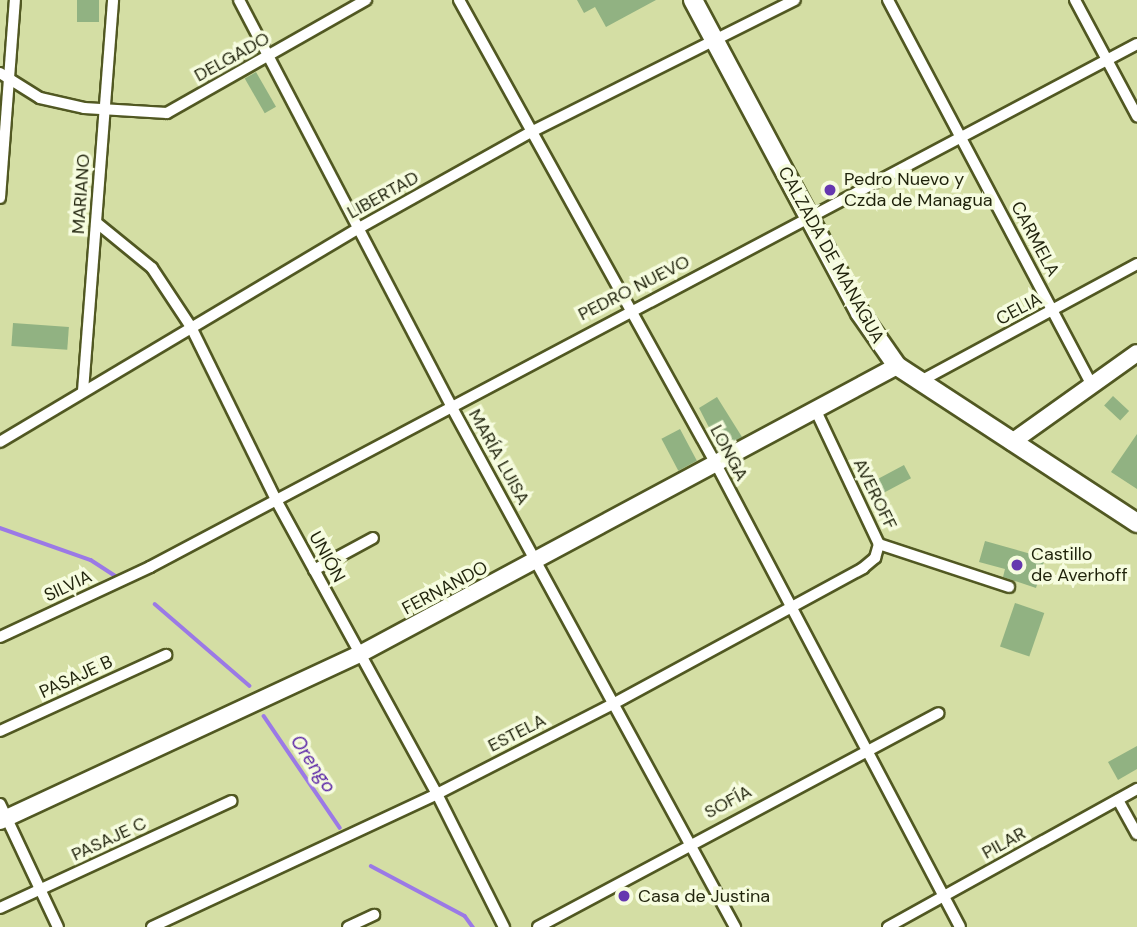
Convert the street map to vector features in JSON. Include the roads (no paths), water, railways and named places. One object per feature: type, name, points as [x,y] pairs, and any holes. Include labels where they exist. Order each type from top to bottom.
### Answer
[{"type":"main road","name":"CALZADA DE MANAGUA","points":[[693,0],[860,313],[897,366],[917,383],[1137,523]]},
{"type":"street","points":[[0,198],[4,77],[15,0]]},
{"type":"street","name":"MARIANO","points":[[83,391],[113,0]]},
{"type":"street","name":"MARÍA LUISA","points":[[239,0],[361,227],[450,404],[735,927]]},
{"type":"street","name":"DELGADO","points":[[4,77],[40,98],[105,108],[167,113],[366,0]]},
{"type":"street","name":"LONGA","points":[[459,0],[716,464],[960,927]]},
{"type":"street","name":"LIBERTAD","points":[[0,442],[361,227],[531,132],[716,42],[794,0]]},
{"type":"street","name":"CARMELA","points":[[888,0],[1091,384]]},
{"type":"street","points":[[1075,0],[1137,116]]},
{"type":"street","name":"PEDRO NUEVO","points":[[150,567],[631,308],[810,217],[1137,44]]},
{"type":"street","name":"UNIÓN","points":[[97,223],[152,268],[191,327],[276,500],[437,794],[504,927]]},
{"type":"street","name":"CELIA","points":[[917,383],[1137,264]]},
{"type":"street","points":[[1012,442],[1137,353]]},
{"type":"street","name":"FERNANDO","points":[[2,815],[360,654],[897,366]]},
{"type":"street","name":"AVEROFF","points":[[816,411],[879,544],[1009,587]]},
{"type":"street","points":[[314,570],[373,538]]},
{"type":"street","name":"ESTELA","points":[[152,927],[437,794],[613,704],[863,568],[875,558],[879,544]]},
{"type":"street","name":"SILVIA","points":[[0,637],[150,567]]},
{"type":"street","name":"PASAJE B","points":[[0,732],[166,655]]},
{"type":"street","name":"SOFÍA","points":[[538,927],[689,843],[938,713]]},
{"type":"street","name":"PILAR","points":[[888,927],[1137,789]]},
{"type":"street","points":[[1118,800],[1137,834]]},
{"type":"street","name":"PASAJE C","points":[[0,908],[232,802]]},
{"type":"street","points":[[2,815],[58,927]]},
{"type":"street","points":[[348,927],[374,915]]},
{"type":"waterway","name":"Orengo","points":[[0,528],[91,560],[119,578]]},
{"type":"waterway","name":"Orengo","points":[[155,604],[250,686]]},
{"type":"waterway","name":"Orengo","points":[[264,716],[340,828]]},
{"type":"waterway","name":"Orengo","points":[[371,866],[465,916],[473,927]]},
{"type":"place","name":"Pedro Nuevo y Czda de Managua","points":[[830,190]]},
{"type":"place","name":"Castillo de Averhoff","points":[[1017,565]]},
{"type":"place","name":"Casa de Justina","points":[[624,896]]}]
